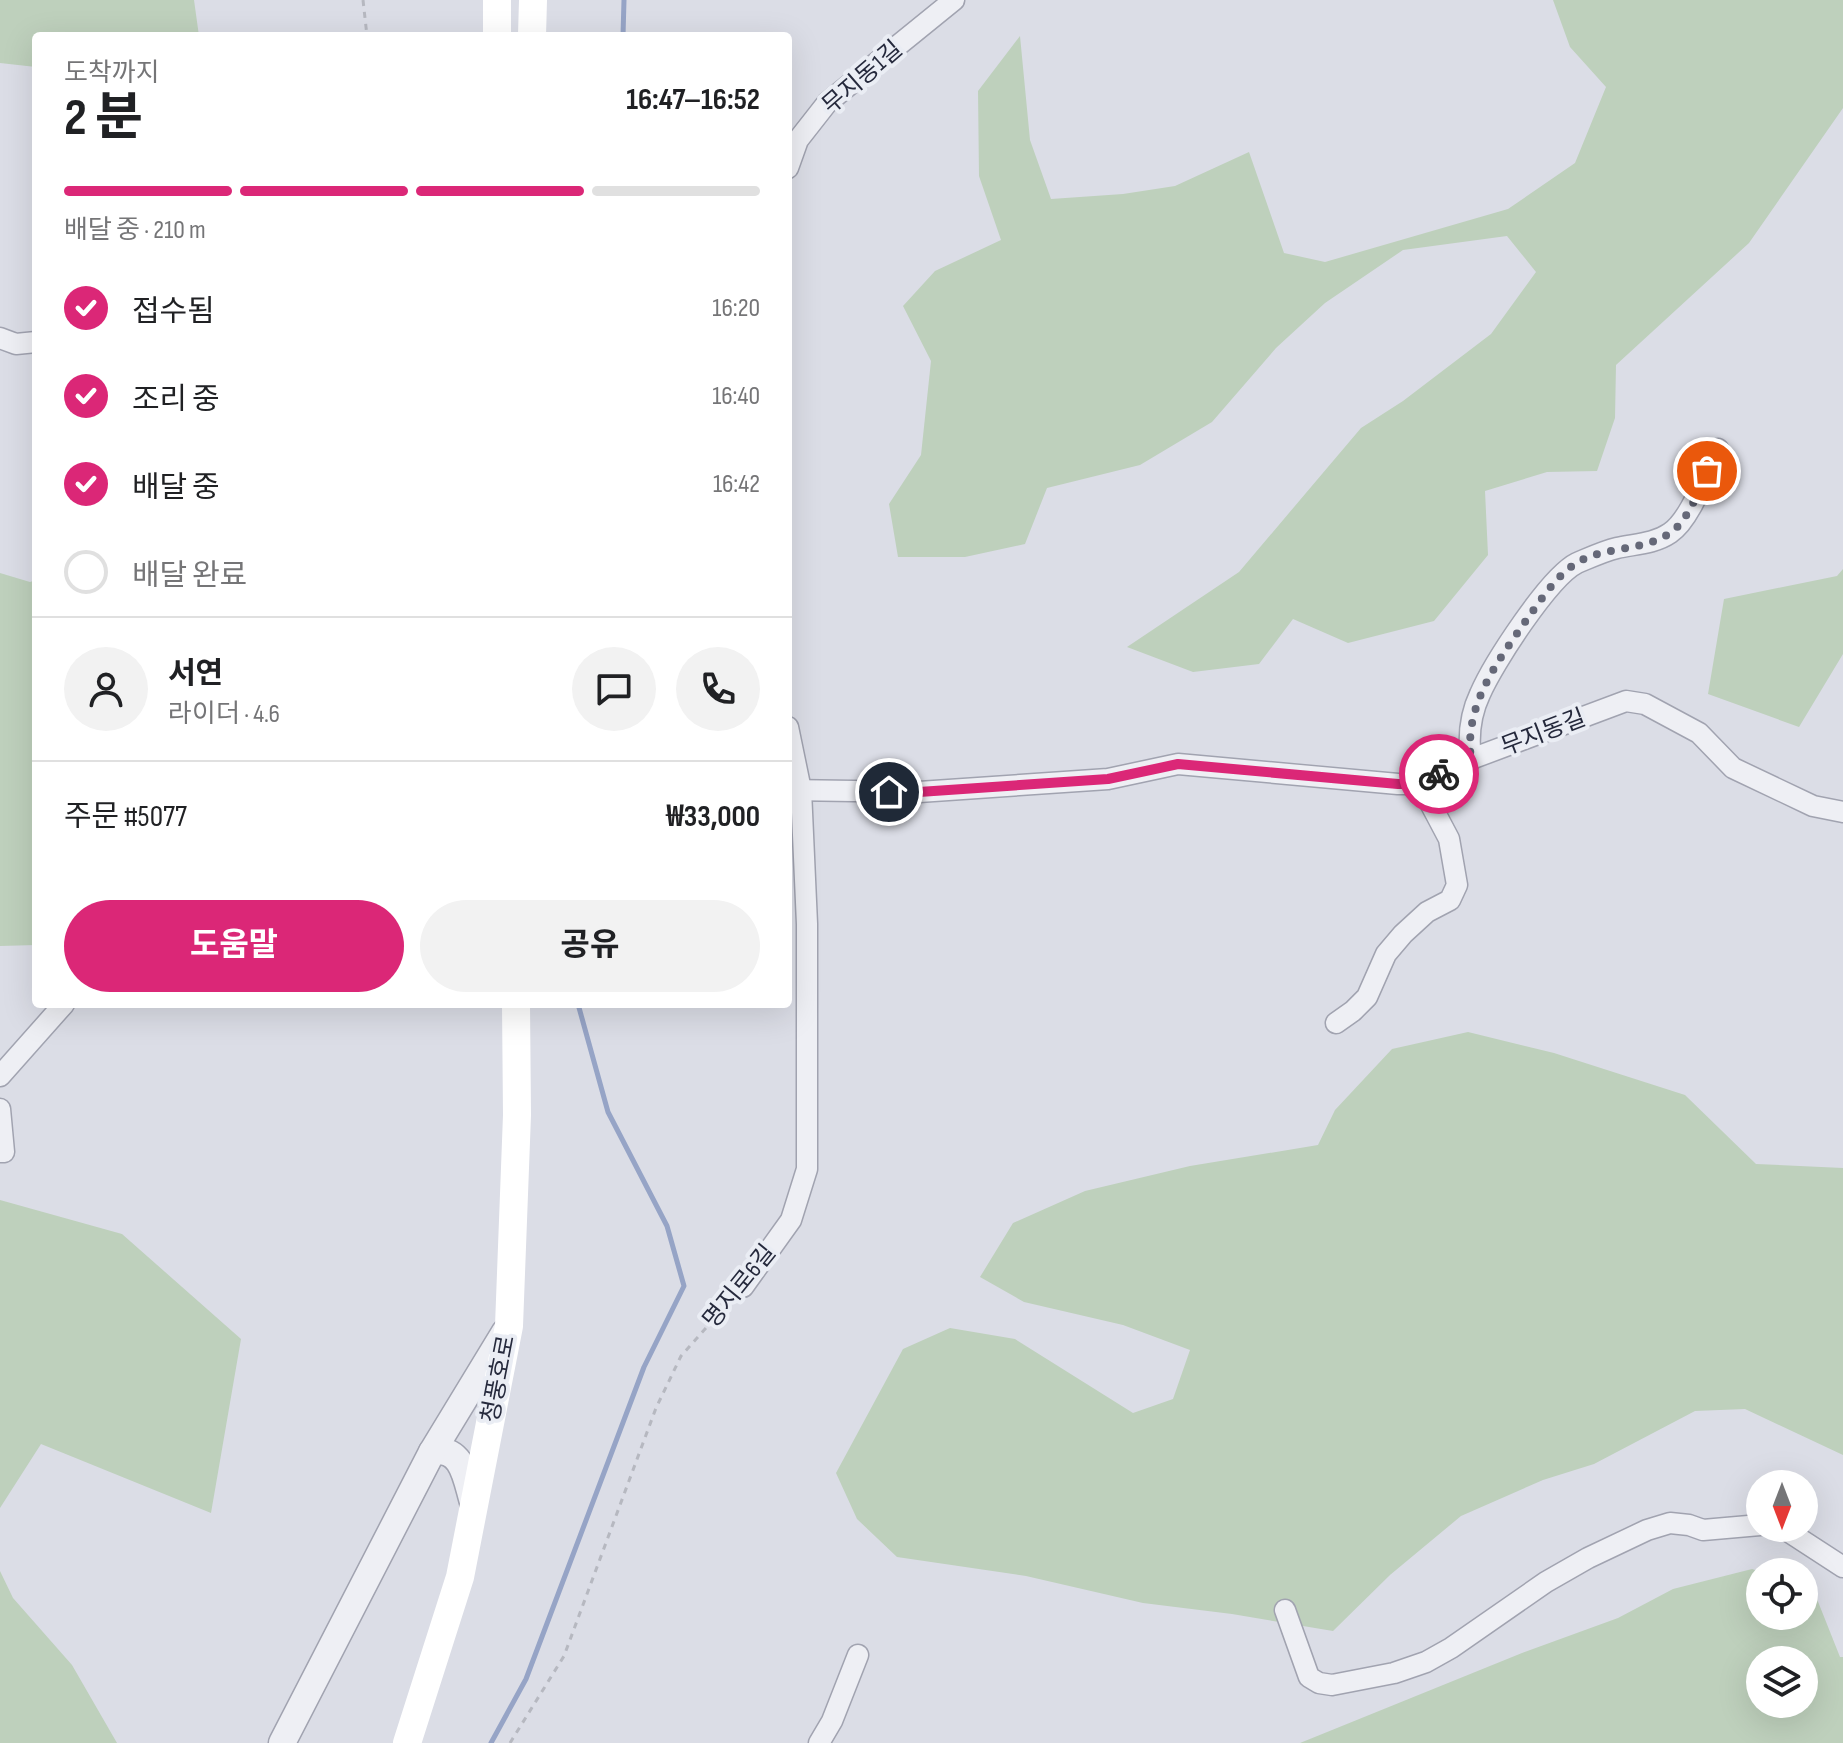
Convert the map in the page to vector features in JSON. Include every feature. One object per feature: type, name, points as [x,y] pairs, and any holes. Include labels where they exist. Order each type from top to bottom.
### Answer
[{"type":"main road","points":[[497,0],[497,32]]},
{"type":"main road","points":[[532,32],[533,0]]},
{"type":"main road","name":"청풍호로","points":[[407,1743],[460,1577],[509,1326],[517,1115],[516,1008]]},
{"type":"street","name":"무지동1길","points":[[792,157],[798,140],[827,103],[954,0]]},
{"type":"street","points":[[0,338],[16,344],[32,342]]},
{"type":"street","points":[[1471,760],[1468,741],[1479,696],[1497,662],[1551,587],[1574,565],[1614,549],[1650,542],[1671,533],[1686,514],[1718,449]]},
{"type":"street","name":"무지동길","points":[[795,790],[950,790],[1108,779],[1178,764],[1420,784],[1471,760],[1626,701],[1645,704],[1699,733],[1733,768],[1813,806],[1843,812]]},
{"type":"street","points":[[792,763],[795,790]]},
{"type":"street","points":[[1336,1023],[1367,997],[1386,954],[1403,934],[1427,912],[1450,900],[1457,885],[1449,839],[1420,784]]},
{"type":"street","name":"명지로6길","points":[[743,1287],[791,1220],[807,1169],[807,924],[795,790]]},
{"type":"street","points":[[0,1076],[60,1008]]},
{"type":"street","points":[[0,1109],[4,1152],[0,1152]]},
{"type":"street","points":[[282,1743],[432,1452],[509,1326]]},
{"type":"street","points":[[432,1452],[443,1450],[454,1454],[460,1462],[473,1502]]},
{"type":"street","points":[[1285,1610],[1309,1677],[1332,1685],[1394,1673],[1426,1662],[1546,1582],[1647,1530],[1670,1523],[1703,1530],[1746,1526]]},
{"type":"street","points":[[1805,1542],[1843,1567]]},
{"type":"street","points":[[819,1743],[832,1721],[858,1655]]},
{"type":"path","points":[[363,0],[367,32]]},
{"type":"path","name":"명지로6길","points":[[510,1743],[564,1656],[656,1408],[681,1356],[743,1287]]},
{"type":"green space","points":[[0,0],[194,0],[198,32],[32,32],[32,67],[0,63]]},
{"type":"green space","points":[[1553,0],[1843,0],[1843,108],[1749,243],[1616,365],[1615,418],[1597,471],[1547,472],[1485,491],[1488,555],[1434,621],[1348,643],[1293,619],[1259,664],[1193,672],[1127,647],[1239,572],[1361,428],[1403,401],[1491,334],[1536,272],[1507,236],[1403,250],[1325,303],[1276,348],[1212,422],[1140,465],[1047,488],[1025,544],[965,557],[898,557],[889,504],[921,455],[931,361],[903,306],[935,271],[1001,240],[979,176],[978,91],[1020,36],[1030,140],[1051,199],[1123,194],[1175,186],[1249,152],[1284,253],[1325,262],[1508,209],[1575,163],[1606,87],[1570,47]]},
{"type":"green space","points":[[1843,569],[1843,654],[1799,727],[1708,694],[1724,599],[1837,576]]},
{"type":"green space","points":[[0,573],[32,581],[32,945],[0,946]]},
{"type":"green space","points":[[1468,1032],[1554,1053],[1685,1095],[1756,1164],[1843,1168],[1843,1455],[1745,1409],[1695,1411],[1594,1464],[1543,1480],[1461,1516],[1390,1575],[1333,1631],[1143,1603],[1026,1576],[897,1557],[857,1519],[836,1473],[903,1349],[950,1328],[1015,1339],[1133,1413],[1173,1399],[1190,1350],[1123,1325],[1024,1302],[980,1277],[1013,1223],[1085,1191],[1190,1166],[1318,1145],[1335,1110],[1392,1049]]},
{"type":"green space","points":[[0,1200],[122,1234],[241,1339],[211,1513],[41,1444],[0,1508]]},
{"type":"green space","points":[[0,1571],[13,1598],[72,1665],[117,1743],[0,1743]]},
{"type":"green space","points":[[1746,1571],[1746,1630],[1818,1630],[1818,1602],[1840,1657],[1843,1657],[1843,1743],[1300,1743],[1522,1653],[1618,1618],[1673,1589]]},
{"type":"waterway","points":[[623,32],[624,0]]},
{"type":"waterway","points":[[491,1743],[526,1679],[644,1367],[684,1286],[667,1226],[608,1112],[579,1008]]},
{"type":"way so far","points":[[1439,774],[1471,760],[1468,741],[1479,696],[1497,662],[1551,587],[1574,565],[1614,549],[1650,542],[1671,533],[1686,514],[1707,471]]},
{"type":"route","points":[[889,792],[1108,779],[1178,764],[1398,784],[1420,784],[1439,774]]}]
